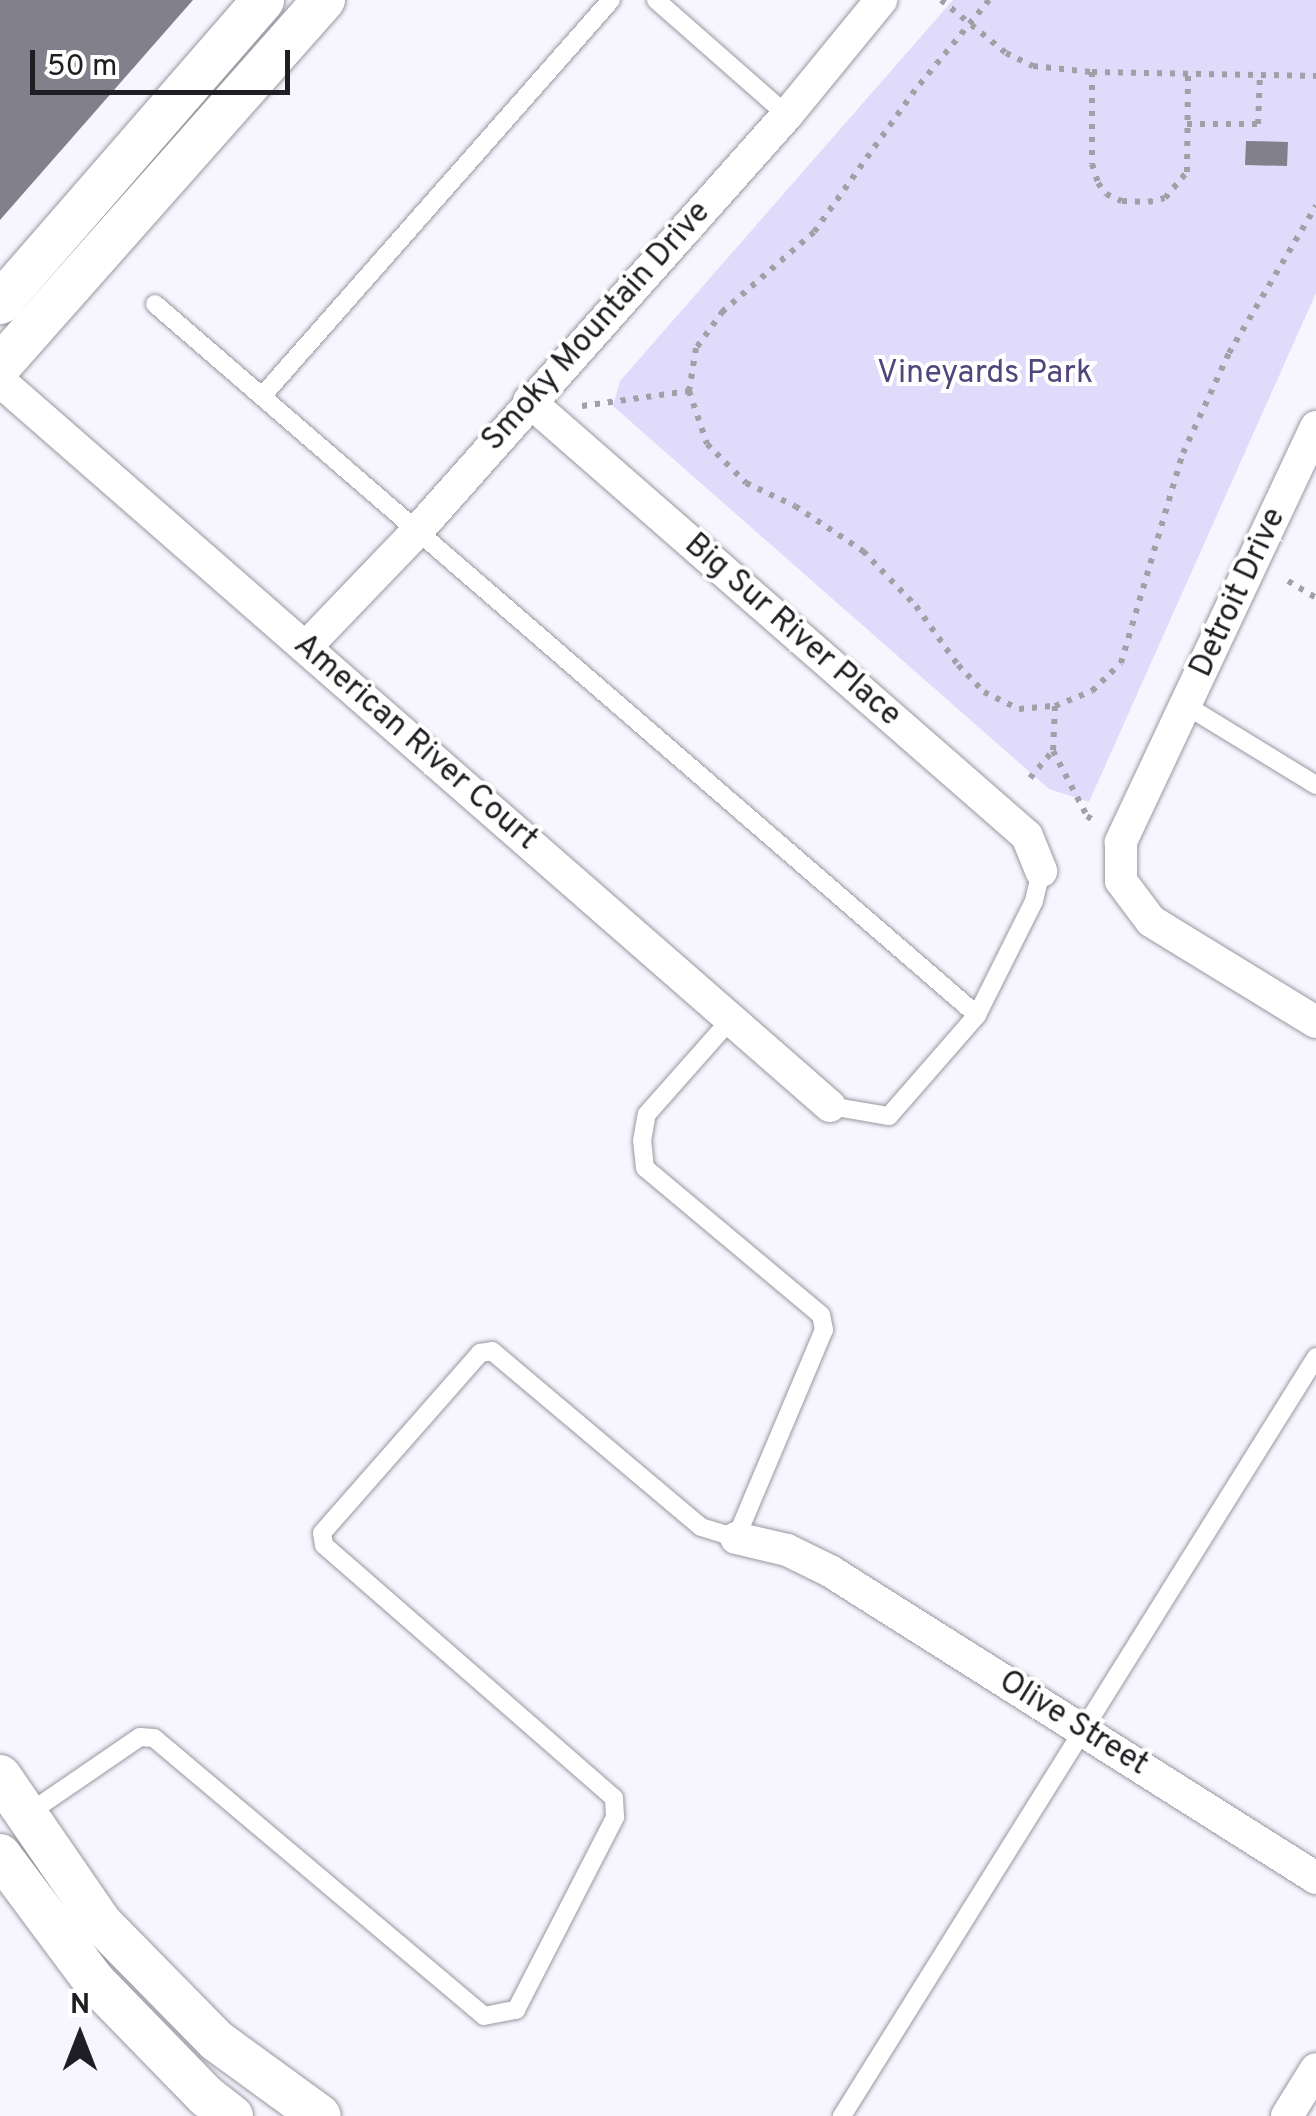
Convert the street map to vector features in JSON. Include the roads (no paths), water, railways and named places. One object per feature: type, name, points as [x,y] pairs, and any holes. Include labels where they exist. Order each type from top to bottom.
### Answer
[{"type":"street","points":[[0,303],[263,0]]},
{"type":"street","points":[[0,366],[324,0]]},
{"type":"street","name":"Smoky Mountain Drive","points":[[306,648],[419,529],[528,400],[787,115],[882,0]]},
{"type":"street","name":"American River Court","points":[[0,381],[830,1106]]},
{"type":"street","name":"Big Sur River Place","points":[[528,400],[1027,836],[1041,870]]},
{"type":"street","name":"Detroit Drive","points":[[1316,427],[1122,842],[1122,881],[1151,921],[1316,1022]]},
{"type":"street","name":"Olive Street","points":[[736,1538],[787,1550],[830,1571],[1316,1878]]},
{"type":"street","points":[[0,1776],[101,1923],[217,2040],[320,2116]]},
{"type":"street","points":[[0,1855],[94,1981],[206,2096],[232,2116]]},
{"type":"street","points":[[1287,2116],[1316,2069]]},
{"type":"lane","points":[[264,394],[611,0]]},
{"type":"lane","points":[[656,0],[787,115]]},
{"type":"lane","points":[[155,304],[264,394],[977,1015]]},
{"type":"lane","name":"Detroit Drive","points":[[1187,706],[1316,784]]},
{"type":"lane","points":[[830,1106],[889,1116],[977,1015],[1034,901],[1041,870]]},
{"type":"lane","points":[[25,1815],[140,1737],[154,1738],[484,2016],[516,2010],[615,1818],[614,1798],[324,1545],[322,1532],[480,1353],[492,1351],[702,1528],[736,1538],[824,1330],[821,1315],[645,1168],[642,1141],[647,1114],[731,1019]]},
{"type":"lane","points":[[842,2116],[1316,1357]]},
{"type":"park label","name":"Vineyards Park","points":[[985,374]]}]
